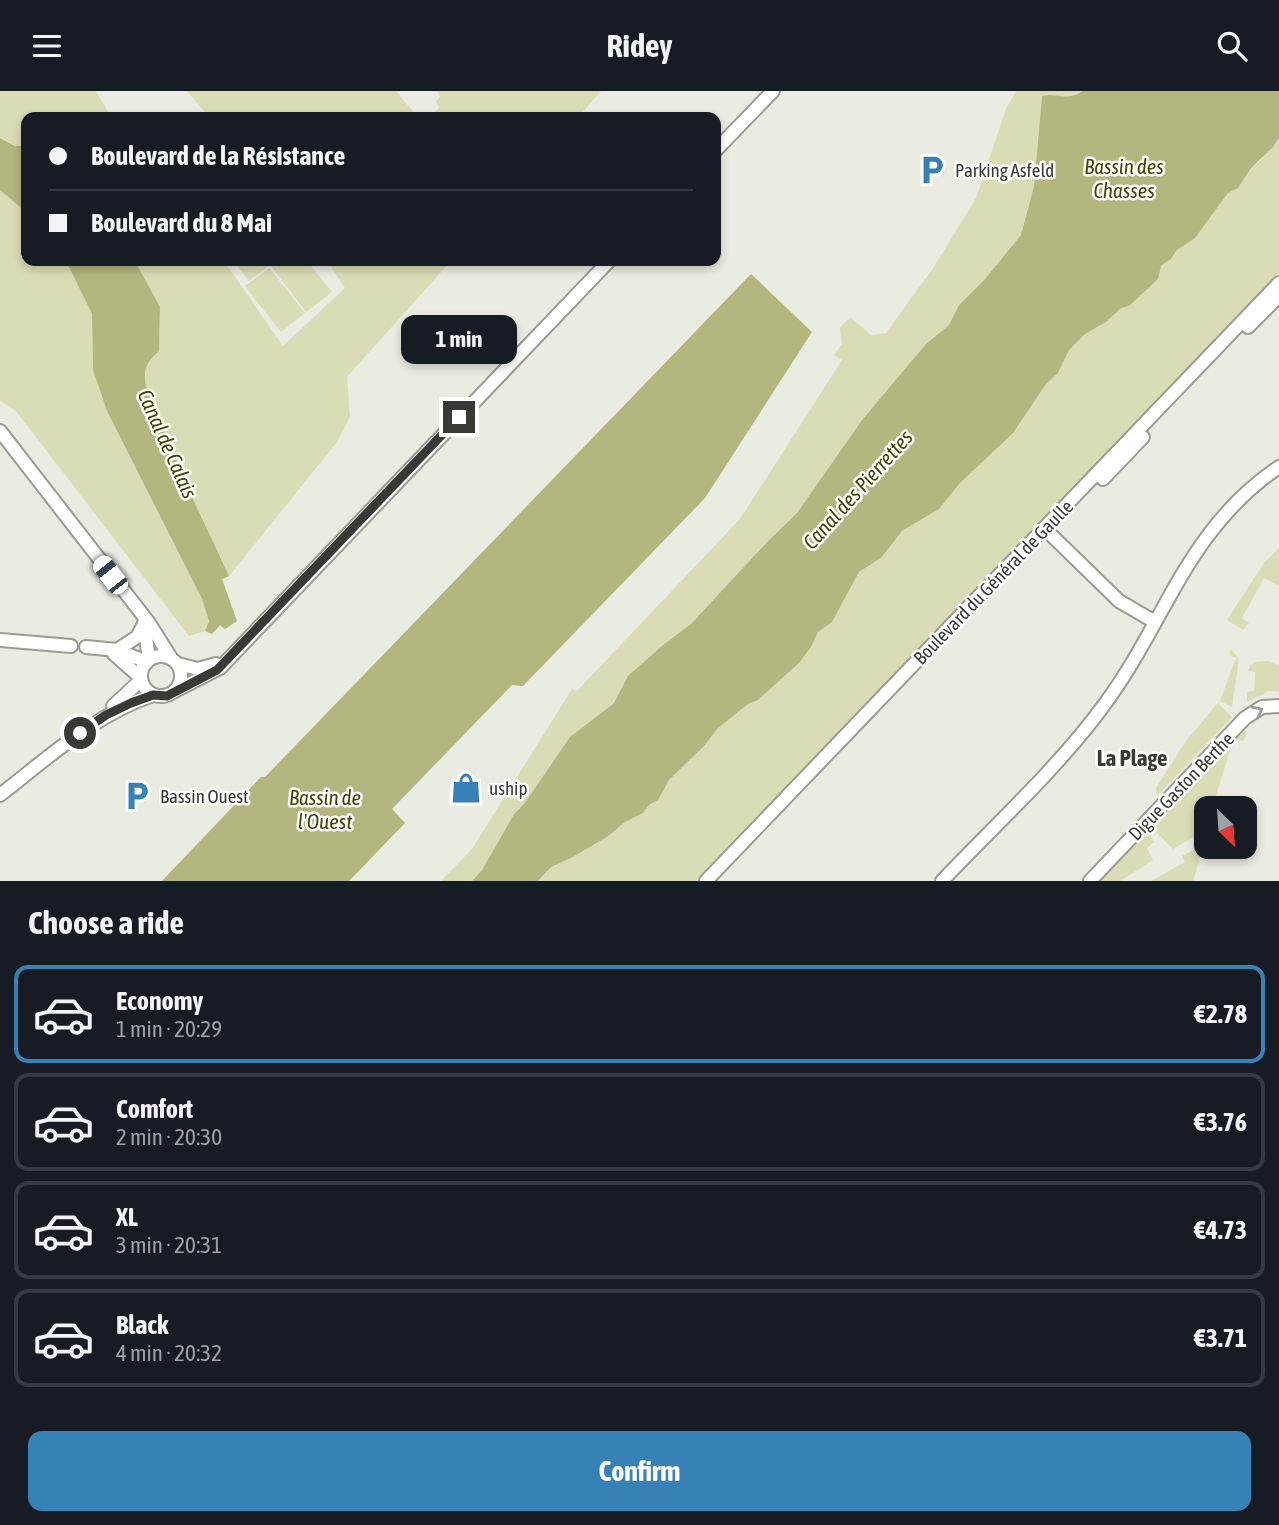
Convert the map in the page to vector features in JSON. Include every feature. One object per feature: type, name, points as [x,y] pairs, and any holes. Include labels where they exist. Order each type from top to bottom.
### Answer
[{"type":"street","points":[[721,145],[773,91]]},
{"type":"street","points":[[97,720],[153,695],[165,696],[214,672],[604,266]]},
{"type":"street","name":"Boulevard du Général de Gaulle","points":[[718,881],[1279,287]]},
{"type":"street","points":[[0,431],[5,449],[136,608],[175,661],[182,680],[175,691]]},
{"type":"street","points":[[942,881],[1086,728],[1127,673],[1190,559],[1210,531],[1244,494],[1279,467]]},
{"type":"street","points":[[1047,531],[1119,601],[1155,622]]},
{"type":"street","name":"Boulevard du Général de Gaulle","points":[[706,881],[1047,531]]},
{"type":"street","points":[[136,608],[144,624],[148,661]]},
{"type":"street","points":[[110,650],[138,636],[144,624]]},
{"type":"street","points":[[1,638],[71,646]]},
{"type":"street","points":[[86,647],[110,650],[148,661]]},
{"type":"street","points":[[110,650],[141,679],[145,689],[153,695]]},
{"type":"street","points":[[0,795],[97,720],[141,679],[142,668],[148,661],[161,656],[190,669],[206,668],[230,654]]},
{"type":"street","name":"Digue Gaston Berthe","points":[[1090,881],[1245,718],[1262,707],[1279,706]]},
{"type":"shaded area","points":[[0,91],[96,91],[108,112],[21,112],[21,146],[0,138]]},
{"type":"shaded area","points":[[187,91],[396,91],[413,112],[205,112]]},
{"type":"shaded area","points":[[437,91],[601,91],[582,112],[434,112],[439,108],[436,102],[440,97]]},
{"type":"shaded area","points":[[1016,91],[1082,91],[1072,96],[1042,96],[1034,186],[1021,235],[985,279],[959,305],[949,325],[926,344],[862,420],[797,513],[691,624],[629,676],[614,703],[570,737],[524,804],[514,814],[482,870],[472,881],[441,881],[472,849],[572,689],[577,691],[740,519],[842,360],[834,355],[842,344],[840,328],[850,317],[871,335],[886,333],[934,267],[976,198],[1006,109]]},
{"type":"shaded area","points":[[1279,138],[1279,273],[698,881],[538,881],[551,867],[607,837],[625,822],[643,813],[649,805],[658,800],[669,780],[705,745],[717,729],[748,704],[758,700],[800,662],[818,632],[832,622],[859,572],[881,558],[902,531],[939,509],[959,484],[1013,432],[1046,384],[1058,373],[1069,350],[1085,334],[1106,322],[1121,308],[1129,306],[1161,266],[1171,259],[1177,250],[1195,238],[1228,193],[1238,188],[1251,168]]},
{"type":"shaded area","points":[[0,190],[21,208],[21,266],[68,266],[92,314],[93,370],[107,411],[202,599],[209,621],[205,631],[189,636],[16,411],[0,401]]},
{"type":"shaded area","points":[[138,266],[227,266],[283,346],[345,288],[330,266],[447,266],[347,377],[350,417],[337,442],[229,576],[186,484],[146,386],[146,367],[159,351],[160,307]]},
{"type":"shaded area","points":[[237,266],[268,266],[249,281]]},
{"type":"shaded area","points":[[271,266],[311,266],[332,292],[306,312]]},
{"type":"shaded area","points":[[269,268],[305,313],[281,332],[245,286]]},
{"type":"shaded area","points":[[1279,548],[1279,586],[1264,578],[1242,618],[1249,623],[1243,630],[1227,620],[1264,563]]},
{"type":"shaded area","points":[[1231,649],[1239,659],[1232,707],[1220,701],[1236,658],[1229,655]]},
{"type":"shaded area","points":[[1268,661],[1279,666],[1279,692],[1269,691],[1247,702],[1247,692],[1254,691],[1255,672],[1248,671],[1250,665]]},
{"type":"shaded area","points":[[1218,703],[1232,717],[1157,796],[1156,788],[1186,741]]},
{"type":"shaded area","points":[[1243,727],[1247,734],[1243,741],[1234,738],[1216,796],[1194,796],[1194,837],[1173,849],[1149,825]]},
{"type":"shaded area","points":[[1144,831],[1148,832],[1154,842],[1147,848],[1153,860],[1120,881],[1095,881]]},
{"type":"shaded area","points":[[1194,850],[1194,859],[1200,859],[1193,881],[1151,881],[1185,862],[1182,856]]},
{"type":"water","name":"Bassin des Chasses","points":[[1082,91],[1279,91],[1279,138],[1251,168],[1238,188],[1228,193],[1195,238],[1177,250],[1171,259],[1161,266],[1158,279],[1129,306],[1121,308],[1106,322],[1085,334],[1069,350],[1058,373],[1046,384],[1013,433],[959,484],[939,509],[902,531],[881,558],[859,572],[832,622],[818,632],[800,662],[758,700],[748,704],[717,729],[705,745],[669,780],[658,800],[607,837],[551,867],[538,881],[472,881],[482,870],[514,814],[524,804],[570,737],[614,703],[628,676],[691,624],[797,513],[862,420],[926,344],[949,325],[959,305],[985,279],[1021,235],[1034,186],[1042,96],[1072,96]]},
{"type":"water","points":[[0,138],[15,146],[21,146],[21,208],[0,190]]},
{"type":"water","name":"Canal de Calais","points":[[68,266],[138,266],[160,307],[159,351],[146,367],[146,386],[186,484],[229,576],[222,579],[237,621],[225,629],[220,625],[212,634],[205,631],[209,621],[202,599],[107,411],[93,370],[92,314]]},
{"type":"water","name":"Bassin de l'Ouest","points":[[751,274],[812,332],[705,498],[523,686],[512,685],[392,809],[405,823],[349,881],[162,881],[261,777],[265,777]]},
{"type":"place","name":"Parking Asfeld","points":[[932,170]]},
{"type":"place","name":"uship","points":[[466,788]]},
{"type":"place","name":"Bassin Ouest","points":[[137,796]]},
{"type":"district","name":"La Plage","points":[[1132,758]]},
{"type":"route","points":[[80,733],[97,720],[131,703],[153,695],[167,696],[217,670],[459,417]]},
{"type":"water label","name":"Canal des Pierrettes","points":[[858,490]]}]
